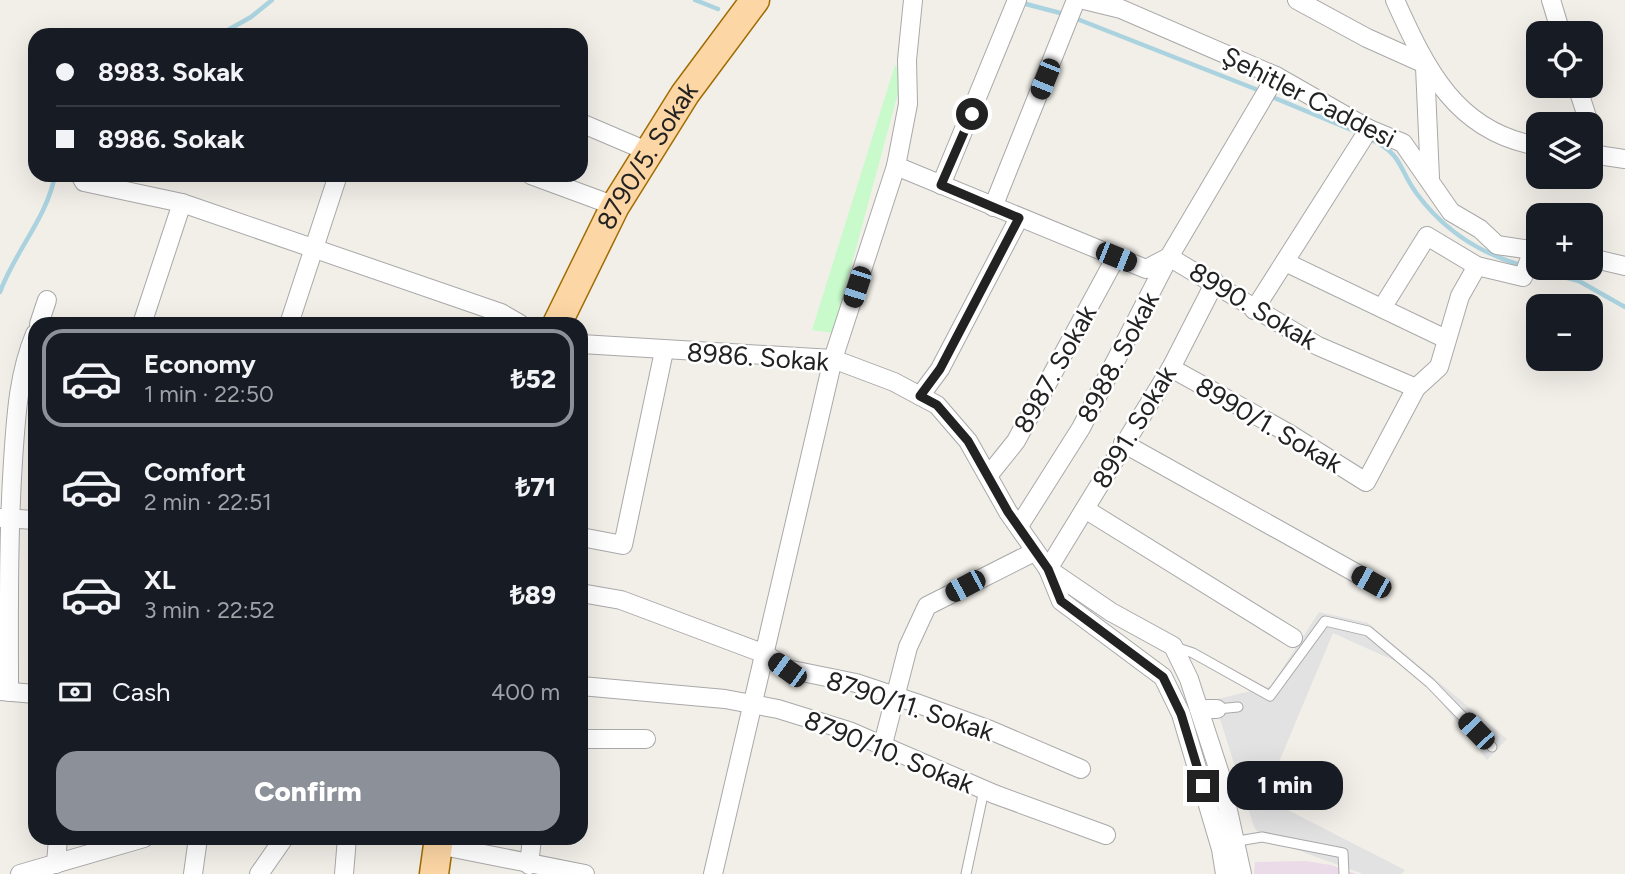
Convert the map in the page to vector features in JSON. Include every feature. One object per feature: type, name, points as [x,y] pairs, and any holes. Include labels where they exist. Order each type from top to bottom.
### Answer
[{"type":"main road","name":"8790/5. Sokak","points":[[560,317],[615,206],[685,94],[755,0]]},
{"type":"main road","points":[[434,874],[450,845]]},
{"type":"street","points":[[713,874],[833,359],[896,166],[908,104],[907,60],[913,0]]},
{"type":"street","points":[[1297,0],[1367,38],[1425,64]]},
{"type":"street","points":[[1395,0],[1438,86],[1463,110],[1499,134],[1526,144]]},
{"type":"street","points":[[1551,0],[1558,21]]},
{"type":"street","points":[[993,207],[1066,26],[1078,3]]},
{"type":"street","name":"Şehitler Caddesi","points":[[1078,3],[1124,5],[1276,76],[1366,134],[1403,143],[1430,178],[1451,212],[1480,229],[1497,245],[1526,251]]},
{"type":"street","points":[[941,185],[1015,5]]},
{"type":"street","points":[[1425,64],[1430,178]]},
{"type":"street","name":"8988. Sokak","points":[[1019,526],[1081,428],[1169,257],[1276,76]]},
{"type":"street","points":[[588,126],[649,152]]},
{"type":"street","points":[[1254,310],[1366,134]]},
{"type":"street","points":[[1603,156],[1625,159]]},
{"type":"street","name":"8990. Sokak","points":[[896,166],[1146,269],[1169,257],[1215,282],[1254,310],[1318,346],[1416,388]]},
{"type":"street","points":[[84,182],[182,203],[508,317]]},
{"type":"street","points":[[291,317],[336,182]]},
{"type":"street","points":[[550,182],[615,206]]},
{"type":"street","points":[[144,317],[182,203]]},
{"type":"street","points":[[920,396],[940,369],[1019,218]]},
{"type":"street","points":[[1381,308],[1427,236],[1477,266],[1524,276],[1526,271]]},
{"type":"street","name":"8987. Sokak","points":[[988,476],[1016,442],[1116,257]]},
{"type":"street","points":[[1603,261],[1625,266]]},
{"type":"street","points":[[1285,262],[1446,339]]},
{"type":"street","points":[[1416,388],[1439,367],[1460,296],[1477,266]]},
{"type":"street","name":"8991. Sokak","points":[[1048,569],[1171,368],[1215,282]]},
{"type":"street","points":[[41,317],[47,300]]},
{"type":"street","name":"8986. Sokak","points":[[588,345],[833,359],[894,382],[937,405],[968,441],[1034,552],[1048,569],[1111,611],[1173,646],[1208,709],[1220,774],[1228,842],[1225,874]]},
{"type":"street","points":[[588,538],[623,545],[664,351]]},
{"type":"street","points":[[28,366],[18,397],[4,519],[5,691],[28,693]]},
{"type":"street","name":"8990/1. Sokak","points":[[1171,368],[1288,433],[1366,482],[1416,388]]},
{"type":"street","points":[[1123,443],[1371,582]]},
{"type":"street","points":[[1085,509],[1293,638]]},
{"type":"street","points":[[4,519],[28,520]]},
{"type":"street","points":[[883,744],[908,647],[927,606],[1034,552]]},
{"type":"street","name":"8986. Sokak","points":[[1048,569],[1061,601],[1163,677],[1181,714],[1241,874]]},
{"type":"street","name":"8790/11. Sokak","points":[[588,594],[621,600],[765,654],[787,670],[856,683],[990,730],[1080,769]]},
{"type":"street","name":"8790/10. Sokak","points":[[588,688],[754,704],[826,723],[883,744],[984,790],[1106,835]]},
{"type":"street","points":[[588,739],[646,739]]},
{"type":"street","points":[[56,864],[57,845]]},
{"type":"street","points":[[20,874],[115,845]]},
{"type":"street","points":[[192,874],[197,845]]},
{"type":"street","points":[[259,874],[279,845]]},
{"type":"street","points":[[344,874],[346,845]]},
{"type":"street","points":[[458,845],[529,864],[585,874]]},
{"type":"street","points":[[529,864],[531,845]]},
{"type":"lane","points":[[1173,646],[1193,653],[1270,696],[1325,621],[1368,631],[1430,683],[1492,747]]},
{"type":"lane","points":[[1208,709],[1238,707]]},
{"type":"lane","points":[[966,874],[984,790]]},
{"type":"lane","points":[[1228,842],[1262,837],[1343,853],[1344,874]]},
{"type":"shaded area","points":[[1319,612],[1368,623],[1507,739],[1487,760],[1415,670],[1333,633],[1264,798],[1405,870],[1401,874],[1363,874],[1262,837],[1254,827],[1214,700],[1271,686]]},
{"type":"shaded area","points":[[1305,861],[1331,865],[1357,874],[1254,874],[1255,862]]},
{"type":"green space","points":[[895,65],[903,75],[833,333],[812,330]]},
{"type":"waterway","points":[[231,28],[272,0]]},
{"type":"waterway","points":[[695,0],[718,9]]},
{"type":"waterway","points":[[1022,3],[1064,14]]},
{"type":"waterway","points":[[1072,17],[1263,92]]},
{"type":"waterway","points":[[1270,96],[1359,133]]},
{"type":"waterway","points":[[1370,139],[1395,156],[1417,194],[1450,229],[1491,254],[1521,265]]},
{"type":"waterway","points":[[0,292],[45,206],[53,182]]},
{"type":"waterway","points":[[1575,280],[1625,307]]},
{"type":"route","points":[[972,114],[941,185],[1019,218],[957,331],[940,369],[920,396],[937,405],[968,441],[1008,512],[1048,569],[1061,601],[1163,677],[1181,714],[1203,786]]}]
